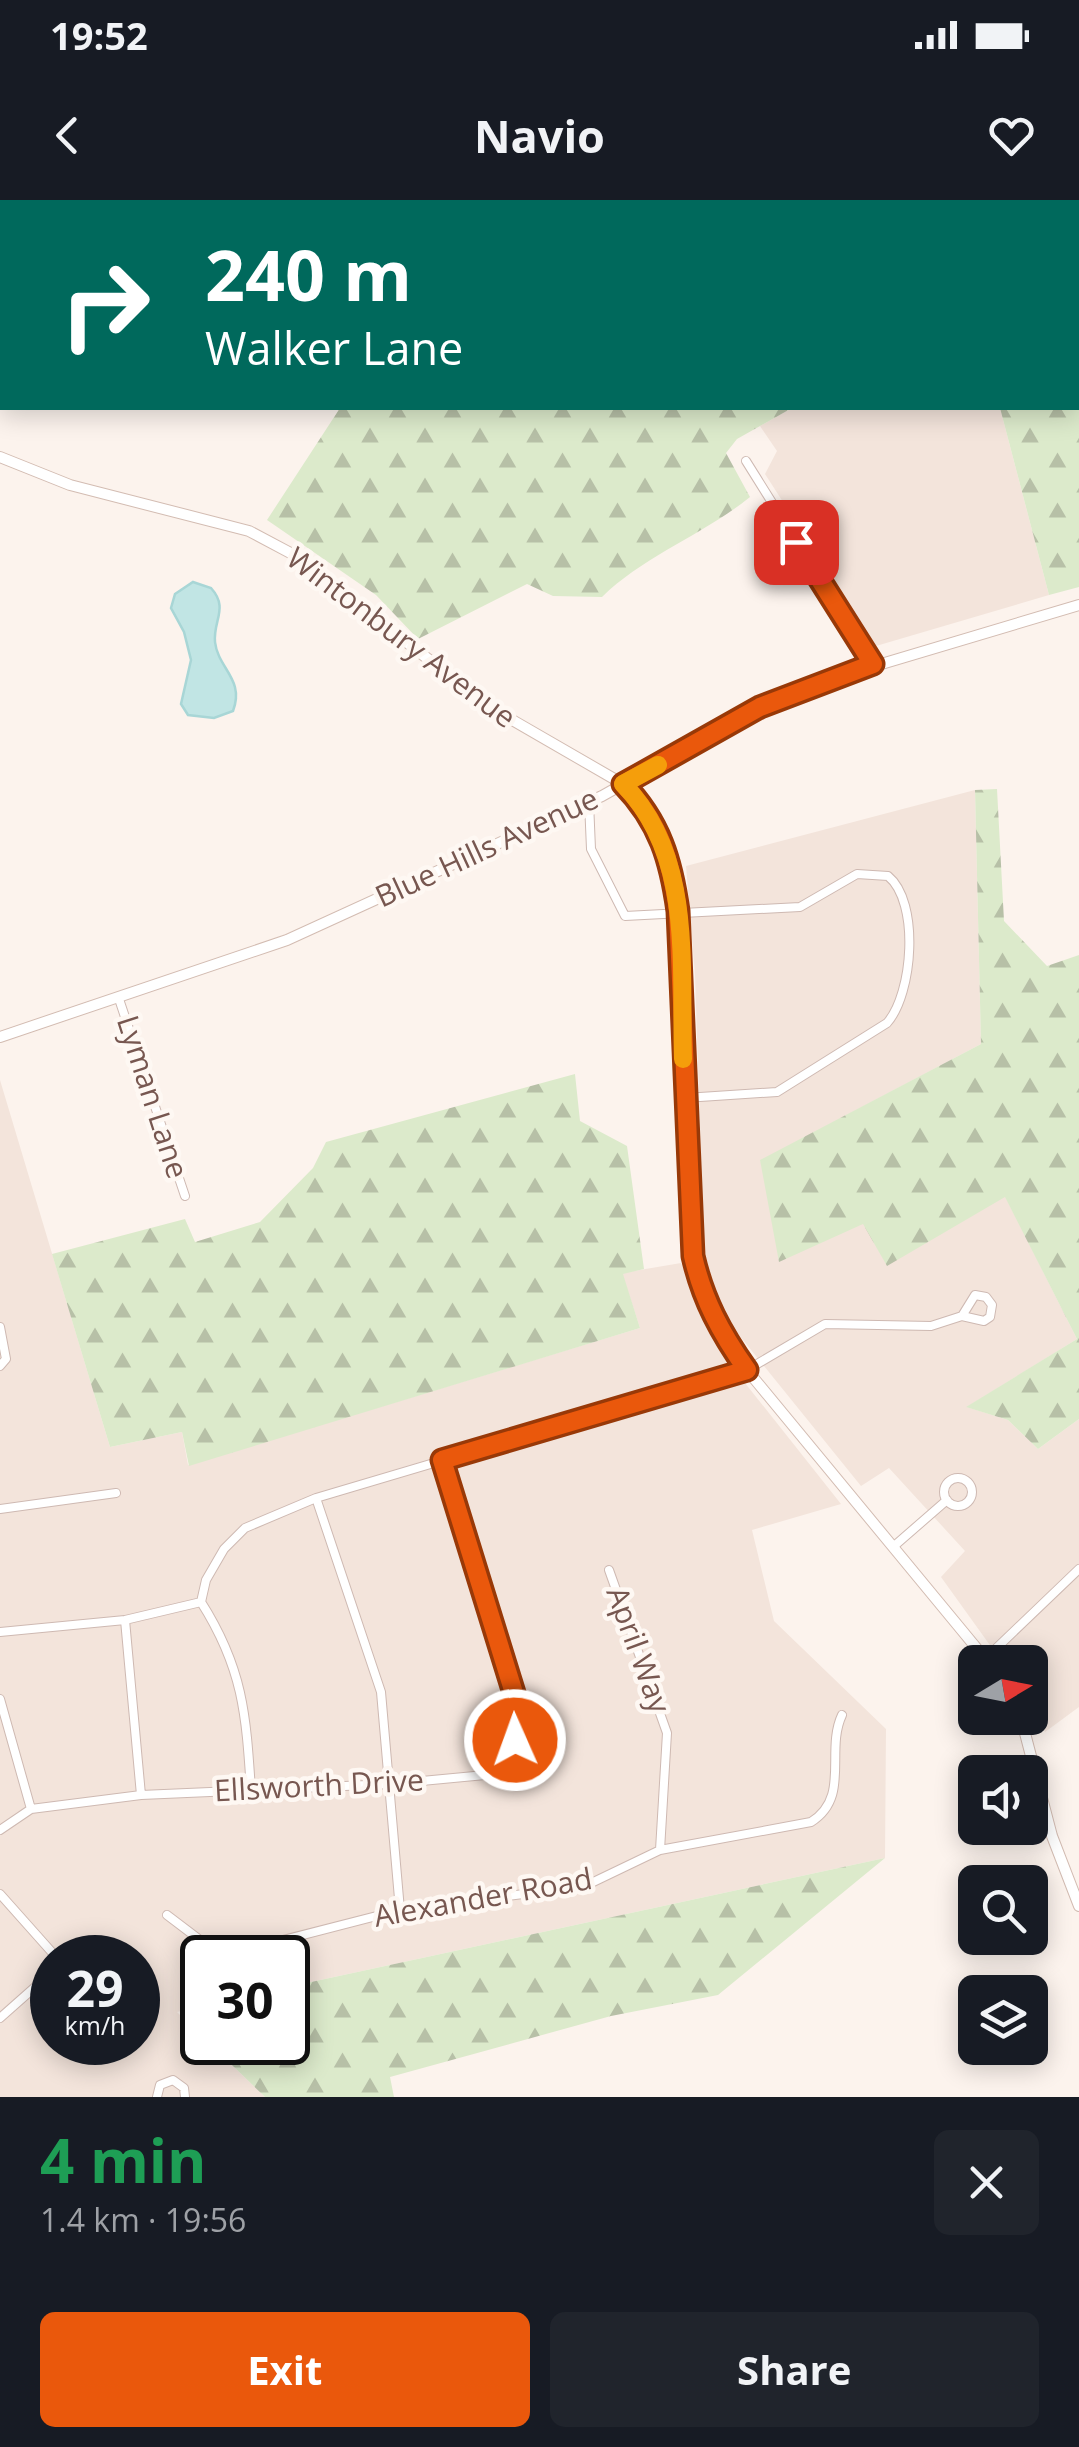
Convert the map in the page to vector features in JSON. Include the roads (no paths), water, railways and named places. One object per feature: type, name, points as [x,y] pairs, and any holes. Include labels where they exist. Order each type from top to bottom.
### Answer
[{"type":"main road","name":"Wintonbury Avenue","points":[[0,458],[70,485],[249,531],[298,556],[488,706],[623,784]]},
{"type":"main road","name":"Blue Hills Avenue","points":[[0,1036],[286,940],[589,802],[760,707],[873,664],[1079,605]]},
{"type":"main road","points":[[623,784],[642,803],[662,838],[678,911],[693,1256],[702,1292],[719,1329],[747,1370],[974,1645]]},
{"type":"main road","points":[[1026,1735],[1052,1836],[1079,1905]]},
{"type":"street","points":[[746,461],[873,664]]},
{"type":"street","points":[[589,802],[591,850],[620,912],[634,918],[678,911],[800,907],[857,874],[881,873],[896,882],[904,900],[908,972],[902,1000],[887,1023],[786,1087],[763,1094],[685,1098]]},
{"type":"street","name":"Lyman Lane","points":[[120,998],[185,1196]]},
{"type":"street","points":[[251,1790],[242,1688],[220,1631],[202,1602],[206,1580],[224,1549],[245,1528],[316,1498],[747,1370],[825,1324],[931,1326],[962,1316]]},
{"type":"street","points":[[0,1326],[6,1358],[0,1366]]},
{"type":"street","name":"Ellsworth Drive","points":[[0,1830],[32,1809],[141,1795],[390,1784],[485,1775],[502,1762],[515,1740],[518,1706],[442,1460]]},
{"type":"street","points":[[0,1509],[116,1493]]},
{"type":"street","points":[[316,1498],[382,1692],[400,1910]]},
{"type":"street","points":[[893,1547],[947,1500]]},
{"type":"street","points":[[1003,1645],[1079,1569]]},
{"type":"street","name":"April Way","points":[[609,1570],[667,1733],[660,1850]]},
{"type":"street","points":[[0,1632],[125,1620],[202,1602]]},
{"type":"street","points":[[125,1620],[141,1795]]},
{"type":"street","points":[[0,1699],[32,1809]]},
{"type":"street","name":"Alexander Road","points":[[168,1915],[220,1956],[400,1910],[585,1886],[660,1850],[811,1822],[822,1815],[834,1791],[836,1727],[842,1715]]},
{"type":"street","points":[[0,1894],[37,1935]]},
{"type":"street","points":[[0,2018],[30,1991]]},
{"type":"street","points":[[157,2097],[160,2085],[172,2080],[184,2088],[185,2097]]},
{"type":"water","points":[[193,582],[211,588],[219,602],[215,642],[236,691],[233,711],[214,718],[188,715],[181,704],[191,660],[184,632],[171,608],[175,594]]}]
